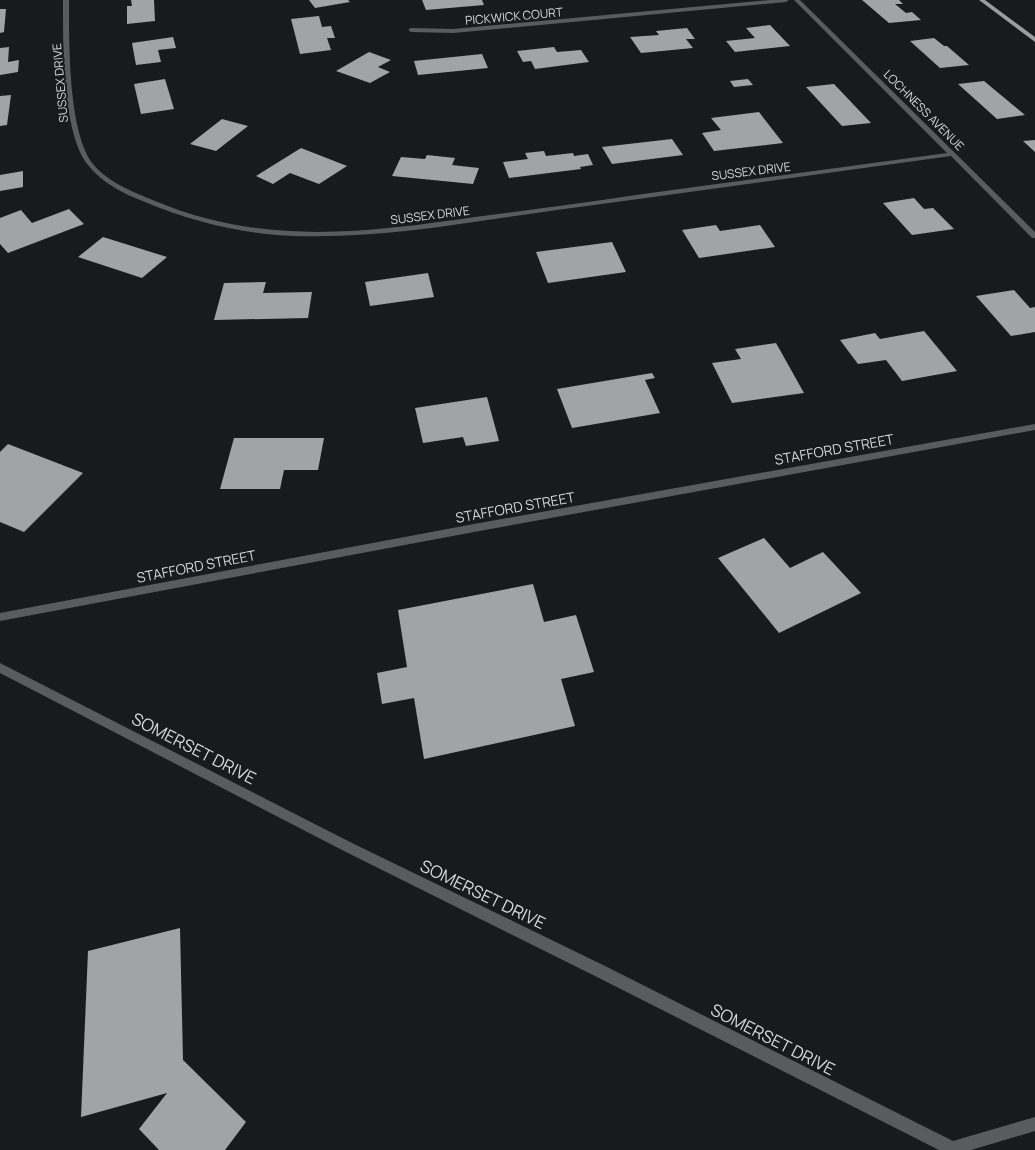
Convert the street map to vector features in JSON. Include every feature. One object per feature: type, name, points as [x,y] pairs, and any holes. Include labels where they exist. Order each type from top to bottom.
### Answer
[{"type":"main road","points":[[982,0],[1035,40]]},
{"type":"street","name":"SUSSEX DRIVE","points":[[66,0],[70,92],[76,133],[83,154],[89,164],[109,182],[155,204],[191,218],[235,229],[285,234],[339,234],[392,231],[952,154]]},
{"type":"street","name":"PICKWICK COURT","points":[[411,30],[453,32],[786,0]]},
{"type":"street","name":"LOCHNESS AVENUE","points":[[797,0],[1035,236]]},
{"type":"street","name":"STAFFORD STREET","points":[[0,617],[474,528],[1035,427]]},
{"type":"street","name":"SOMERSET DRIVE","points":[[0,668],[348,847],[600,971],[948,1149]]},
{"type":"street","points":[[948,1149],[1035,1124]]},
{"type":"building","points":[[131,0],[154,0],[155,21],[127,24],[127,6],[132,6]]},
{"type":"building","points":[[309,0],[348,0],[350,2],[315,8]]},
{"type":"building","points":[[422,0],[482,0],[484,5],[426,10]]},
{"type":"building","points":[[862,0],[899,0],[903,4],[895,4],[906,13],[912,12],[921,20],[889,23]]},
{"type":"building","points":[[0,9],[6,9],[4,32],[0,33]]},
{"type":"building","points":[[319,16],[322,27],[331,26],[335,38],[327,38],[331,50],[300,54],[291,19]]},
{"type":"building","points":[[770,25],[790,46],[735,52],[726,41],[755,38],[746,28]]},
{"type":"building","points":[[687,28],[695,39],[686,39],[693,48],[641,53],[630,37],[659,35],[656,31]]},
{"type":"building","points":[[173,37],[176,48],[158,50],[161,62],[136,65],[132,43]]},
{"type":"building","points":[[934,38],[944,46],[947,46],[969,65],[940,68],[910,41]]},
{"type":"building","points":[[9,47],[8,62],[19,60],[18,72],[0,75],[0,48]]},
{"type":"building","points":[[554,47],[557,52],[581,50],[589,62],[535,69],[531,61],[523,62],[517,51]]},
{"type":"building","points":[[369,52],[391,60],[378,67],[390,72],[370,83],[336,71]]},
{"type":"building","points":[[482,54],[488,68],[418,75],[414,61]]},
{"type":"building","points":[[165,79],[174,109],[141,114],[134,84]]},
{"type":"building","points":[[748,79],[753,85],[734,87],[730,81]]},
{"type":"building","points":[[984,81],[1025,115],[997,119],[958,84]]},
{"type":"building","points":[[834,84],[871,123],[842,126],[806,87]]},
{"type":"building","points":[[11,95],[7,125],[0,126],[0,96]]},
{"type":"building","points":[[759,112],[783,143],[714,151],[702,133],[721,130],[711,118]]},
{"type":"building","points":[[222,119],[248,126],[216,151],[190,144]]},
{"type":"building","points":[[672,139],[683,155],[612,164],[602,147]]},
{"type":"building","points":[[1035,140],[1035,152],[1023,141]]},
{"type":"building","points":[[301,148],[347,166],[319,184],[290,173],[273,184],[256,176]]},
{"type":"building","points":[[544,151],[546,156],[573,153],[574,156],[588,154],[593,165],[580,167],[581,169],[509,178],[503,162],[528,159],[525,153]]},
{"type":"building","points":[[427,155],[455,158],[452,165],[479,168],[473,184],[392,176],[401,157],[425,159]]},
{"type":"building","points":[[23,171],[23,187],[0,191],[0,175]]},
{"type":"building","points":[[914,198],[924,209],[933,208],[954,229],[912,235],[883,203]]},
{"type":"building","points":[[69,209],[84,224],[8,253],[0,244],[0,218],[21,210],[32,223]]},
{"type":"building","points":[[716,225],[720,231],[760,225],[775,247],[699,258],[682,230]]},
{"type":"building","points":[[103,237],[167,257],[142,278],[78,257]]},
{"type":"building","points":[[612,242],[626,272],[548,283],[536,252]]},
{"type":"building","points":[[428,273],[434,297],[370,306],[365,282]]},
{"type":"building","points":[[266,282],[263,293],[312,292],[308,318],[214,320],[224,283]]},
{"type":"building","points":[[1014,290],[1030,308],[1035,307],[1035,332],[1011,336],[976,296]]},
{"type":"building","points":[[924,331],[957,371],[902,381],[886,360],[858,364],[840,340],[875,333],[880,339]]},
{"type":"building","points":[[776,343],[804,393],[732,403],[712,363],[741,359],[735,349]]},
{"type":"building","points":[[652,373],[655,378],[645,380],[660,413],[572,428],[557,389]]},
{"type":"building","points":[[487,397],[499,441],[466,446],[463,437],[423,443],[415,408]]},
{"type":"building","points":[[234,438],[324,438],[318,470],[284,470],[280,489],[220,489]]},
{"type":"building","points":[[8,444],[83,473],[24,532],[0,522],[0,452]]},
{"type":"building","points":[[764,538],[790,568],[823,552],[861,593],[779,633],[718,558]]},
{"type":"building","points":[[533,584],[544,622],[576,615],[594,672],[561,679],[575,726],[424,759],[414,698],[382,704],[377,673],[407,667],[398,610]]},
{"type":"building","points":[[180,928],[183,1060],[246,1122],[225,1150],[159,1150],[139,1129],[167,1093],[81,1117],[88,951]]}]
